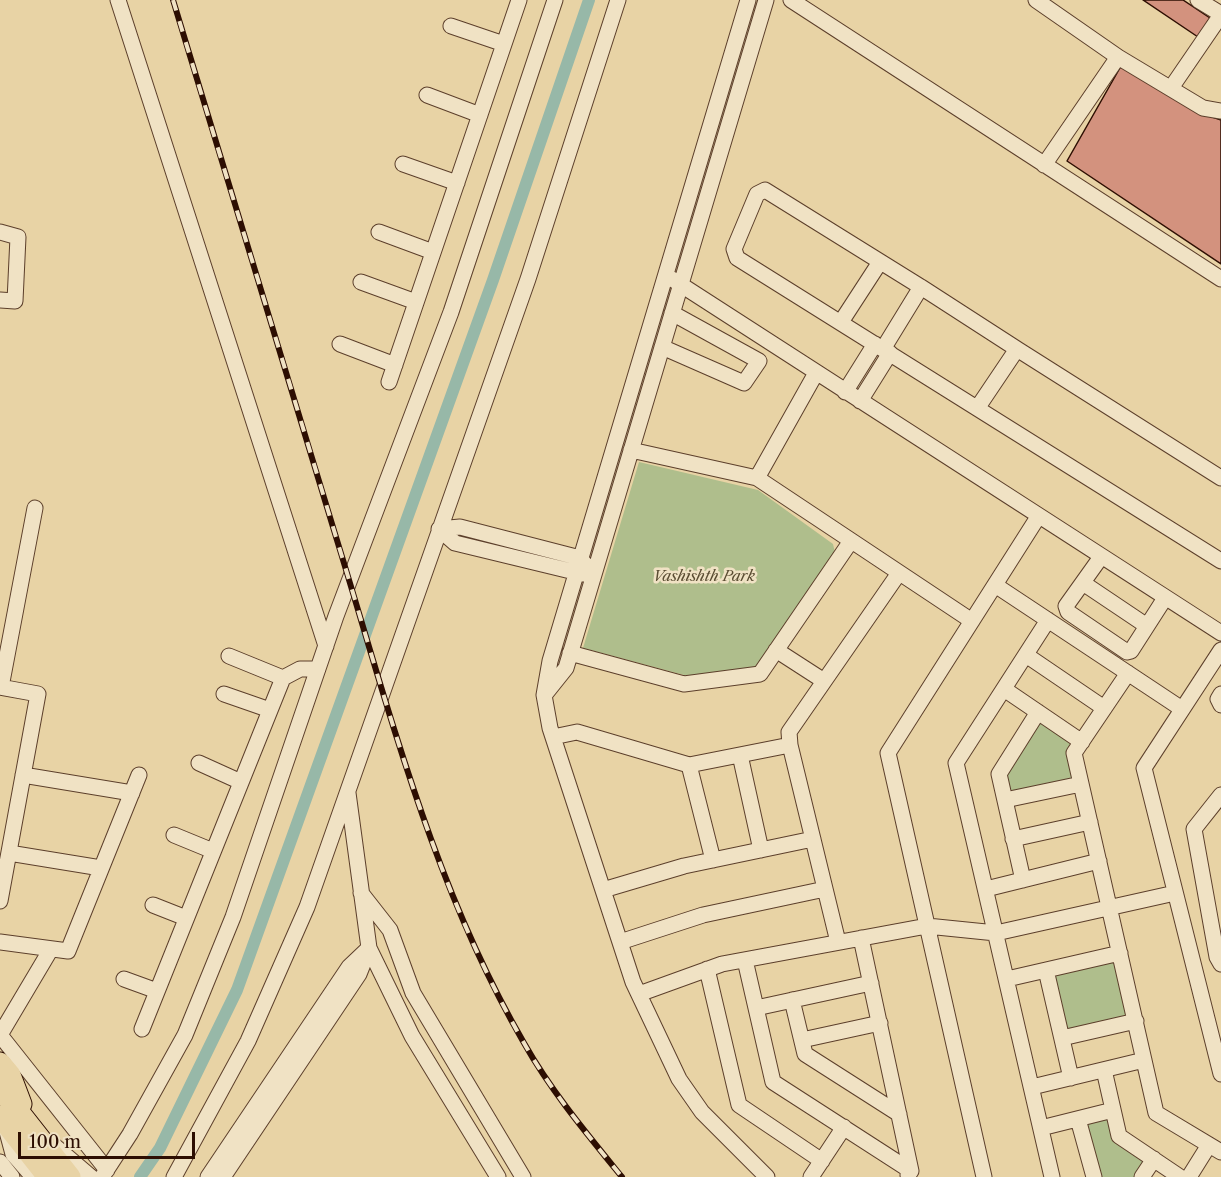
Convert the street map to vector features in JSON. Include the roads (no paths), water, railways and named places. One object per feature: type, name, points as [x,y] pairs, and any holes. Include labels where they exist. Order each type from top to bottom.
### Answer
[{"type":"highway","points":[[0,1063],[10,1076],[31,1127]]},
{"type":"highway","points":[[0,1088],[31,1127],[82,1175]]},
{"type":"highway","points":[[1,1118],[48,1177]]},
{"type":"street","points":[[118,0],[326,646]]},
{"type":"street","points":[[389,382],[519,0]]},
{"type":"street","points":[[51,949],[0,1035],[104,1173],[130,1134],[185,1035],[233,917],[326,646],[450,312],[555,0]]},
{"type":"street","points":[[174,1177],[248,1041],[307,907],[528,279],[618,0]]},
{"type":"street","points":[[748,0],[575,574],[550,661],[544,695],[553,737],[639,994],[679,1079],[702,1112],[767,1177]]},
{"type":"street","points":[[544,695],[566,668],[766,0]]},
{"type":"street","points":[[791,0],[1221,279]]},
{"type":"street","points":[[1036,0],[1118,57],[1203,108],[1221,111]]},
{"type":"street","points":[[1171,88],[1221,15],[1198,0]]},
{"type":"street","points":[[451,26],[504,44]]},
{"type":"street","points":[[1044,165],[1118,57]]},
{"type":"street","points":[[427,95],[480,115]]},
{"type":"street","points":[[403,164],[457,183]]},
{"type":"street","points":[[1221,478],[765,190],[757,194],[734,249],[735,255],[1221,561]]},
{"type":"street","points":[[0,232],[18,237],[15,301],[0,300]]},
{"type":"street","points":[[379,232],[433,252]]},
{"type":"street","points":[[841,322],[880,262]]},
{"type":"street","points":[[665,274],[1038,517],[1221,633]]},
{"type":"street","points":[[362,282],[416,302]]},
{"type":"street","points":[[860,402],[883,349],[921,287]]},
{"type":"street","points":[[662,347],[744,383],[759,361],[672,313]]},
{"type":"street","points":[[340,344],[395,365]]},
{"type":"street","points":[[845,392],[883,349]]},
{"type":"street","points":[[978,407],[1017,349]]},
{"type":"street","points":[[757,478],[816,373]]},
{"type":"street","points":[[631,450],[757,478],[972,621]]},
{"type":"street","points":[[0,901],[38,694],[0,687],[35,508]]},
{"type":"street","points":[[984,1177],[888,753],[1038,517]]},
{"type":"street","points":[[439,529],[460,527],[580,558],[594,574]]},
{"type":"street","points":[[439,529],[455,543],[575,574],[594,574]]},
{"type":"street","points":[[570,653],[684,684],[760,674],[851,541]]},
{"type":"street","points":[[1101,557],[1066,606],[1068,612],[1127,652],[1131,651],[1165,598]]},
{"type":"street","points":[[838,942],[789,732],[899,573]]},
{"type":"street","points":[[1083,583],[1147,626]]},
{"type":"street","points":[[995,585],[1182,709]]},
{"type":"street","points":[[1048,620],[956,763],[1052,1177]]},
{"type":"street","points":[[776,650],[824,681]]},
{"type":"street","points":[[1221,650],[1144,768],[1221,1074]]},
{"type":"street","points":[[1026,655],[1104,708]]},
{"type":"street","points":[[229,656],[283,678]]},
{"type":"street","points":[[142,1029],[283,678],[300,669],[318,669]]},
{"type":"street","points":[[1128,673],[1074,753],[1156,1113],[1215,1149],[1189,1177]]},
{"type":"street","points":[[1004,689],[1082,742]]},
{"type":"street","points":[[224,694],[270,710]]},
{"type":"street","points":[[1221,694],[1218,699],[1221,705]]},
{"type":"street","points":[[1023,880],[999,774],[1038,712]]},
{"type":"street","points":[[553,737],[577,732],[689,765],[790,744]]},
{"type":"street","points":[[740,755],[761,850]]},
{"type":"street","points":[[199,763],[241,782]]},
{"type":"street","points":[[689,765],[713,860]]},
{"type":"street","points":[[23,775],[132,793]]},
{"type":"street","points":[[0,942],[68,951],[139,775]]},
{"type":"street","points":[[1005,800],[1081,784]]},
{"type":"street","points":[[348,789],[369,948],[412,1036],[492,1174]]},
{"type":"street","points":[[1221,795],[1194,829],[1216,957],[1221,964]]},
{"type":"street","points":[[1013,839],[1090,822]]},
{"type":"street","points":[[174,835],[213,851]]},
{"type":"street","points":[[603,890],[713,860],[813,838]]},
{"type":"street","points":[[9,853],[101,868]]},
{"type":"street","points":[[986,889],[1099,861]]},
{"type":"street","points":[[620,942],[703,915],[825,889]]},
{"type":"street","points":[[362,892],[390,930],[413,993],[523,1177]]},
{"type":"street","points":[[639,994],[707,969],[838,942],[927,926],[996,933],[1174,893]]},
{"type":"street","points":[[153,905],[186,918]]},
{"type":"street","points":[[861,938],[899,1114],[909,1174]]},
{"type":"street","points":[[208,1177],[349,968],[369,948]]},
{"type":"street","points":[[223,1177],[358,974],[369,948]]},
{"type":"street","points":[[1007,979],[1120,953]]},
{"type":"street","points":[[744,960],[773,1082],[844,1127],[909,1174]]},
{"type":"street","points":[[707,969],[739,1106],[822,1161]]},
{"type":"street","points":[[1047,970],[1071,1078]]},
{"type":"street","points":[[124,979],[157,992]]},
{"type":"street","points":[[756,1008],[871,983]]},
{"type":"street","points":[[792,1000],[805,1054],[899,1114]]},
{"type":"street","points":[[1062,1038],[1136,1021]]},
{"type":"street","points":[[802,1040],[880,1023]]},
{"type":"street","points":[[1032,1087],[1144,1060]]},
{"type":"street","points":[[1104,1070],[1119,1136],[1180,1177]]},
{"type":"street","points":[[1041,1128],[1113,1110]]},
{"type":"street","points":[[1,1118],[13,1154],[33,1177]]},
{"type":"street","points":[[1078,1119],[1094,1177]]},
{"type":"street","points":[[811,1177],[844,1127]]},
{"type":"street","points":[[1142,1177],[1154,1159]]},
{"type":"street","points":[[0,1162],[12,1177]]},
{"type":"waterway","points":[[140,1177],[160,1148],[237,990],[493,280],[589,0]]},
{"type":"railway","points":[[173,0],[395,731],[438,859],[492,983],[524,1043],[558,1095],[622,1177]]},
{"type":"park label","name":"Vashishth Park","points":[[704,577]]}]
